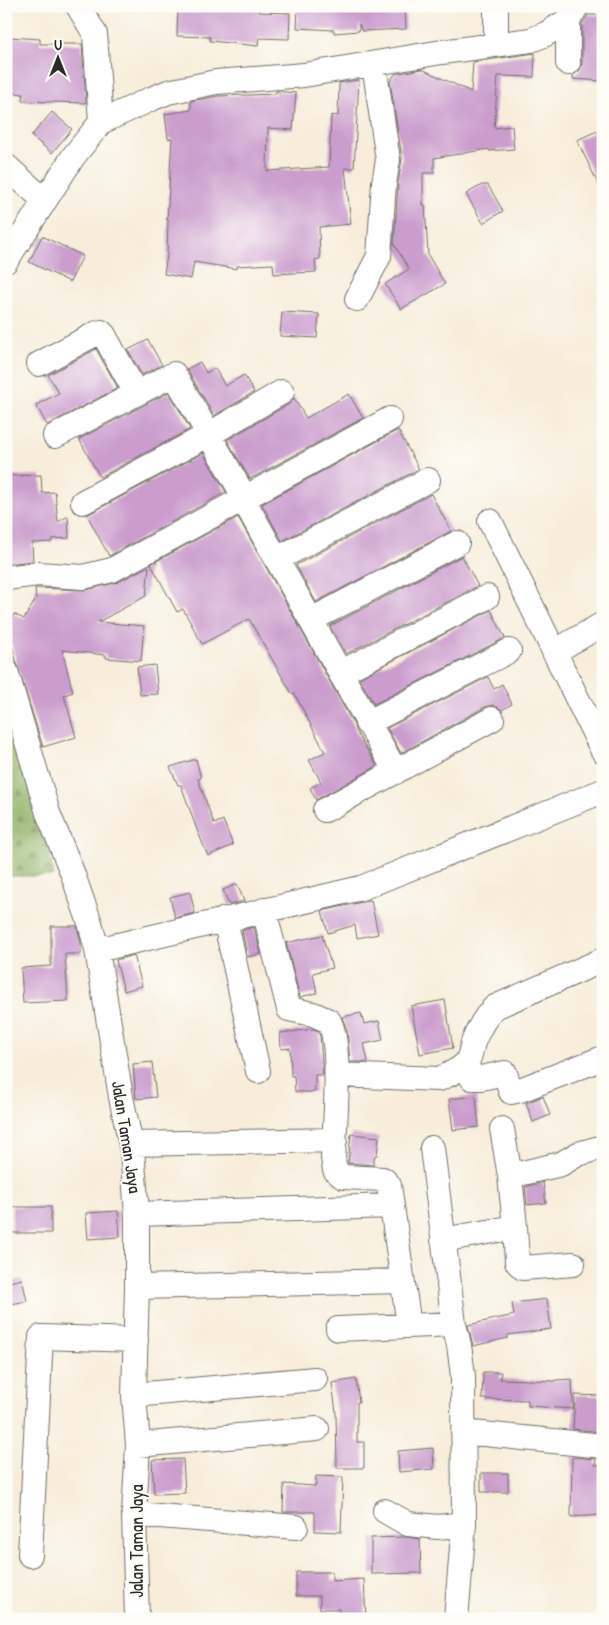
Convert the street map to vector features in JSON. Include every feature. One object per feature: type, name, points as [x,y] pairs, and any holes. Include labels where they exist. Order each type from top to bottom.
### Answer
[{"type":"street","points":[[78,6],[95,34],[101,122]]},
{"type":"street","points":[[496,6],[496,46]]},
{"type":"street","points":[[6,261],[72,157],[101,122],[151,99],[168,92],[216,82],[304,74],[531,40],[546,34],[572,13]]},
{"type":"street","points":[[568,63],[572,13]]},
{"type":"street","points":[[357,299],[379,256],[384,183],[388,160],[374,64]]},
{"type":"street","points":[[6,166],[44,200]]},
{"type":"street","points":[[39,364],[101,332],[136,393]]},
{"type":"street","points":[[55,436],[174,374],[396,772]]},
{"type":"street","points":[[83,502],[208,435],[282,392]]},
{"type":"street","points":[[6,578],[38,574],[83,576],[112,570],[390,419]]},
{"type":"street","points":[[278,559],[428,480]]},
{"type":"street","points":[[490,521],[603,751]]},
{"type":"street","points":[[311,620],[457,543]]},
{"type":"street","points":[[340,673],[487,597]]},
{"type":"street","points":[[554,652],[603,624]]},
{"type":"street","points":[[367,723],[509,651]]},
{"type":"street","name":"Jalan Taman Jaya","points":[[7,678],[48,813],[83,902],[96,950],[121,1098],[131,1144],[138,1214],[138,1287],[134,1395],[138,1445],[134,1514],[137,1619]]},
{"type":"street","points":[[325,810],[492,718]]},
{"type":"street","points":[[96,950],[361,888],[603,791]]},
{"type":"street","points":[[264,910],[289,1009],[313,1014],[329,1021],[333,1032],[337,1076],[333,1158],[335,1170],[343,1176],[383,1179],[389,1185],[409,1326]]},
{"type":"street","points":[[225,919],[258,1071]]},
{"type":"street","points":[[337,1076],[439,1079],[451,1074],[466,1063],[486,1015],[495,1007],[603,960]]},
{"type":"street","points":[[466,1063],[472,1078],[505,1073],[511,1092],[603,1058]]},
{"type":"street","points":[[502,1128],[510,1176],[517,1262],[523,1268],[573,1264]]},
{"type":"street","points":[[131,1144],[335,1140]]},
{"type":"street","points":[[510,1176],[561,1164],[578,1154],[603,1147]]},
{"type":"street","points":[[432,1148],[454,1324],[463,1376],[464,1524],[456,1619]]},
{"type":"street","points":[[138,1214],[392,1206]]},
{"type":"street","points":[[444,1240],[515,1227]]},
{"type":"street","points":[[138,1287],[402,1281]]},
{"type":"street","points":[[338,1329],[454,1324]]},
{"type":"street","points":[[30,1556],[41,1337],[136,1340]]},
{"type":"street","points":[[134,1395],[315,1379]]},
{"type":"street","points":[[138,1445],[317,1429]]},
{"type":"street","points":[[464,1432],[603,1446]]},
{"type":"street","points":[[385,1510],[408,1524],[438,1527],[464,1524]]},
{"type":"street","points":[[134,1514],[296,1527]]},
{"type":"green space","points":[[6,664],[54,876],[6,876]]},
{"type":"building","points":[[178,6],[260,6],[259,12],[290,13],[289,39],[259,38],[258,46],[210,41],[210,37],[177,36]]},
{"type":"building","points":[[298,6],[405,6],[406,29],[362,31],[359,24],[359,31],[334,33],[334,30],[297,28]]},
{"type":"building","points":[[588,15],[603,15],[603,81],[573,79],[573,75],[580,70],[582,63],[582,24]]},
{"type":"building","points":[[10,37],[40,39],[40,44],[82,44],[86,103],[22,101],[23,94],[7,92],[6,52],[9,52]]},
{"type":"building","points":[[535,53],[534,77],[498,76],[494,128],[512,126],[514,149],[489,151],[489,149],[434,158],[434,173],[423,173],[423,205],[425,205],[428,255],[445,284],[401,309],[385,284],[409,269],[394,244],[402,158],[390,82],[395,74],[422,69],[471,92],[473,62]]},
{"type":"building","points":[[359,80],[354,168],[345,168],[351,224],[319,227],[320,259],[315,260],[316,272],[274,274],[273,264],[237,266],[237,269],[194,262],[191,279],[164,274],[167,255],[172,138],[168,139],[165,114],[191,110],[191,101],[218,96],[276,94],[276,91],[296,93],[293,130],[268,128],[267,171],[329,167],[331,115],[338,116],[339,83]]},
{"type":"building","points":[[52,112],[72,129],[52,153],[31,136]]},
{"type":"building","points":[[597,131],[603,143],[603,194],[577,140]]},
{"type":"building","points":[[482,185],[488,185],[503,211],[483,223],[466,194]]},
{"type":"building","points":[[42,236],[83,256],[70,282],[29,262]]},
{"type":"building","points":[[282,312],[319,314],[317,338],[280,336]]},
{"type":"building","points":[[148,340],[162,365],[142,375],[128,350]]},
{"type":"building","points":[[96,349],[118,388],[47,425],[36,405],[59,393],[48,375]]},
{"type":"building","points":[[200,362],[206,373],[215,368],[225,386],[244,375],[254,392],[214,416],[187,369]]},
{"type":"building","points":[[169,392],[190,429],[100,477],[79,439]]},
{"type":"building","points":[[349,394],[363,418],[250,479],[227,440],[289,404],[294,398],[306,418]]},
{"type":"building","points":[[398,430],[419,469],[282,541],[262,504]]},
{"type":"building","points":[[203,453],[226,492],[109,556],[87,515]]},
{"type":"building","points":[[41,475],[42,493],[55,492],[58,522],[68,516],[69,538],[52,539],[52,542],[32,543],[33,561],[6,564],[6,476]]},
{"type":"building","points":[[431,494],[451,531],[316,602],[296,565]]},
{"type":"building","points":[[238,517],[354,725],[355,730],[377,766],[316,800],[310,788],[321,782],[309,760],[325,752],[294,693],[292,694],[249,619],[202,644],[183,609],[177,612],[151,564]]},
{"type":"building","points":[[462,556],[478,586],[346,654],[330,626]]},
{"type":"building","points":[[149,566],[146,596],[98,622],[144,626],[141,661],[106,658],[106,655],[62,650],[73,692],[64,695],[76,737],[43,747],[17,664],[11,642],[13,639],[6,635],[6,630],[14,614],[24,619],[36,599],[35,588],[86,590],[118,582]]},
{"type":"building","points":[[491,610],[505,638],[374,704],[359,678]]},
{"type":"building","points":[[155,665],[158,694],[140,695],[137,667]]},
{"type":"building","points":[[488,677],[494,689],[502,684],[512,704],[502,710],[493,705],[485,707],[401,753],[387,728]]},
{"type":"building","points":[[196,759],[201,778],[198,779],[214,824],[223,820],[233,845],[208,856],[181,785],[178,785],[170,767]]},
{"type":"building","points":[[237,884],[244,901],[229,905],[223,890]]},
{"type":"building","points":[[190,892],[195,913],[175,918],[170,897]]},
{"type":"building","points":[[371,900],[378,934],[357,938],[355,925],[328,933],[322,911]]},
{"type":"building","points":[[51,926],[77,926],[81,943],[81,954],[65,954],[68,1001],[23,1003],[21,968],[51,966]]},
{"type":"building","points":[[254,927],[261,954],[247,957],[242,930]]},
{"type":"building","points":[[322,935],[332,968],[313,973],[317,993],[300,997],[286,943]]},
{"type":"building","points":[[134,955],[142,986],[124,991],[116,960]]},
{"type":"building","points":[[445,1000],[453,1048],[420,1054],[411,1006]]},
{"type":"building","points":[[361,1013],[364,1024],[379,1021],[383,1040],[364,1044],[368,1062],[350,1062],[347,1030],[342,1017]]},
{"type":"building","points":[[314,1029],[318,1031],[320,1036],[323,1075],[315,1075],[315,1092],[295,1092],[294,1076],[291,1076],[290,1048],[281,1049],[280,1033]]},
{"type":"building","points":[[152,1062],[156,1097],[136,1099],[133,1064]]},
{"type":"building","points":[[476,1096],[479,1127],[453,1130],[449,1099]]},
{"type":"building","points":[[543,1096],[550,1115],[533,1122],[526,1103]]},
{"type":"building","points":[[351,1134],[379,1137],[377,1155],[375,1155],[373,1165],[348,1163]]},
{"type":"building","points":[[543,1182],[546,1203],[527,1205],[525,1187]]},
{"type":"building","points":[[12,1207],[51,1207],[51,1233],[12,1233]]},
{"type":"building","points":[[118,1211],[120,1237],[88,1239],[86,1213]]},
{"type":"building","points":[[22,1279],[27,1301],[6,1305],[6,1283]]},
{"type":"building","points":[[547,1299],[551,1329],[508,1335],[508,1338],[473,1346],[468,1325],[514,1315],[512,1303]]},
{"type":"building","points":[[483,1372],[501,1372],[500,1379],[556,1381],[572,1379],[573,1409],[528,1406],[528,1400],[482,1399]]},
{"type":"building","points":[[356,1379],[359,1402],[357,1402],[357,1442],[364,1442],[364,1468],[337,1468],[336,1412],[332,1383]]},
{"type":"building","points":[[575,1395],[603,1396],[603,1432],[573,1429]]},
{"type":"building","points":[[433,1448],[434,1469],[399,1472],[398,1451]]},
{"type":"building","points":[[572,1457],[596,1459],[595,1465],[603,1465],[603,1515],[571,1517]]},
{"type":"building","points":[[183,1459],[185,1493],[154,1494],[152,1460]]},
{"type":"building","points":[[481,1473],[508,1473],[508,1492],[481,1492]]},
{"type":"building","points":[[316,1476],[343,1477],[341,1532],[315,1531],[315,1512],[283,1512],[284,1484],[316,1486]]},
{"type":"building","points":[[405,1537],[420,1539],[421,1573],[371,1574],[371,1538]]},
{"type":"building","points":[[296,1572],[332,1572],[332,1581],[364,1579],[366,1619],[340,1619],[339,1609],[320,1609],[320,1596],[296,1596]]}]
